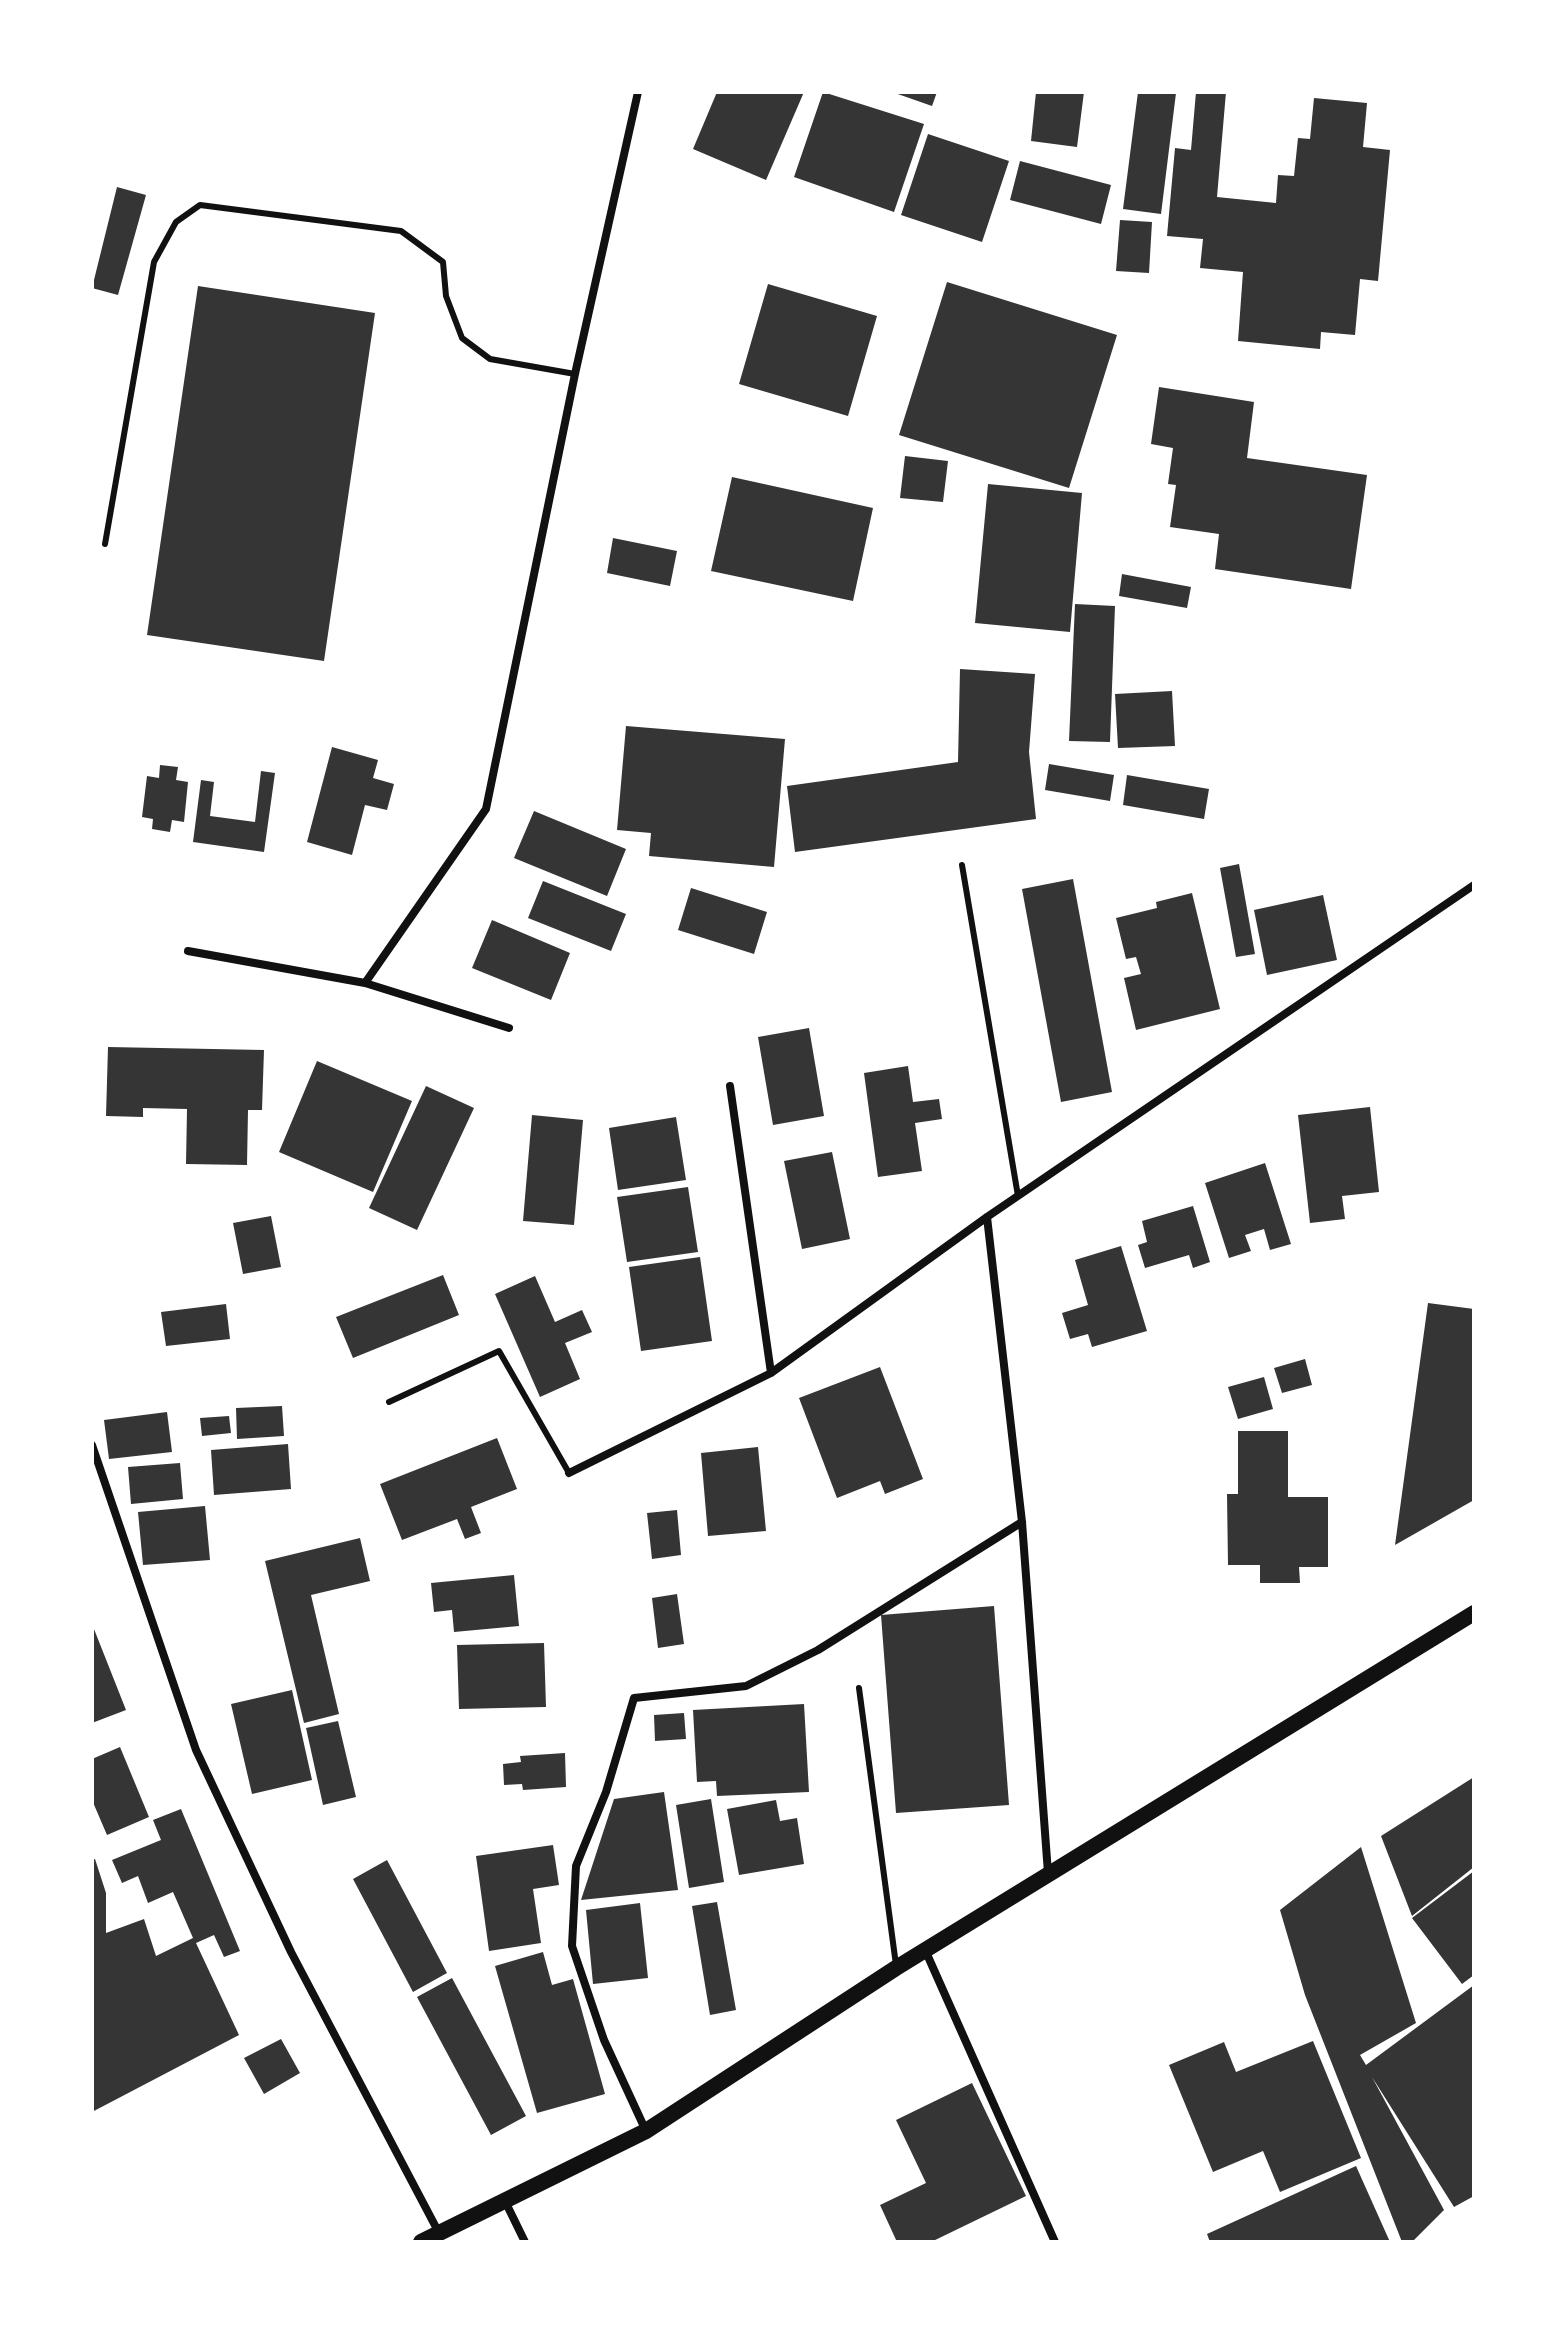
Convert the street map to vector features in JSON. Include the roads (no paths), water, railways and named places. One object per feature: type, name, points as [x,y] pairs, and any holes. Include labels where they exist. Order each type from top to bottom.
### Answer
[{"type":"main road","points":[[421,2242],[504,2198],[646,2131],[896,1968],[1474,1613]]},
{"type":"street","points":[[365,983],[486,809],[575,374],[638,92]]},
{"type":"street","points":[[569,1473],[771,1373],[987,1217],[1474,885]]},
{"type":"street","points":[[188,951],[365,983],[509,1028]]},
{"type":"street","points":[[730,1086],[771,1373]]},
{"type":"street","points":[[987,1217],[1022,1522],[1048,1874]]},
{"type":"street","points":[[92,1445],[196,1750],[291,1952],[439,2233]]},
{"type":"street","points":[[646,2131],[604,2040],[572,1946],[576,1866],[606,1792],[634,1698],[746,1686],[818,1650],[1022,1522]]},
{"type":"street","points":[[926,1952],[1055,2242]]},
{"type":"street","points":[[504,2198],[525,2242]]},
{"type":"lane","points":[[105,544],[154,262],[176,222],[200,205],[401,231],[443,262],[446,296],[462,338],[490,359],[575,374]]},
{"type":"lane","points":[[962,865],[1018,1196]]},
{"type":"lane","points":[[389,1402],[499,1351],[569,1473]]},
{"type":"lane","points":[[859,1688],[896,1968]]}]
